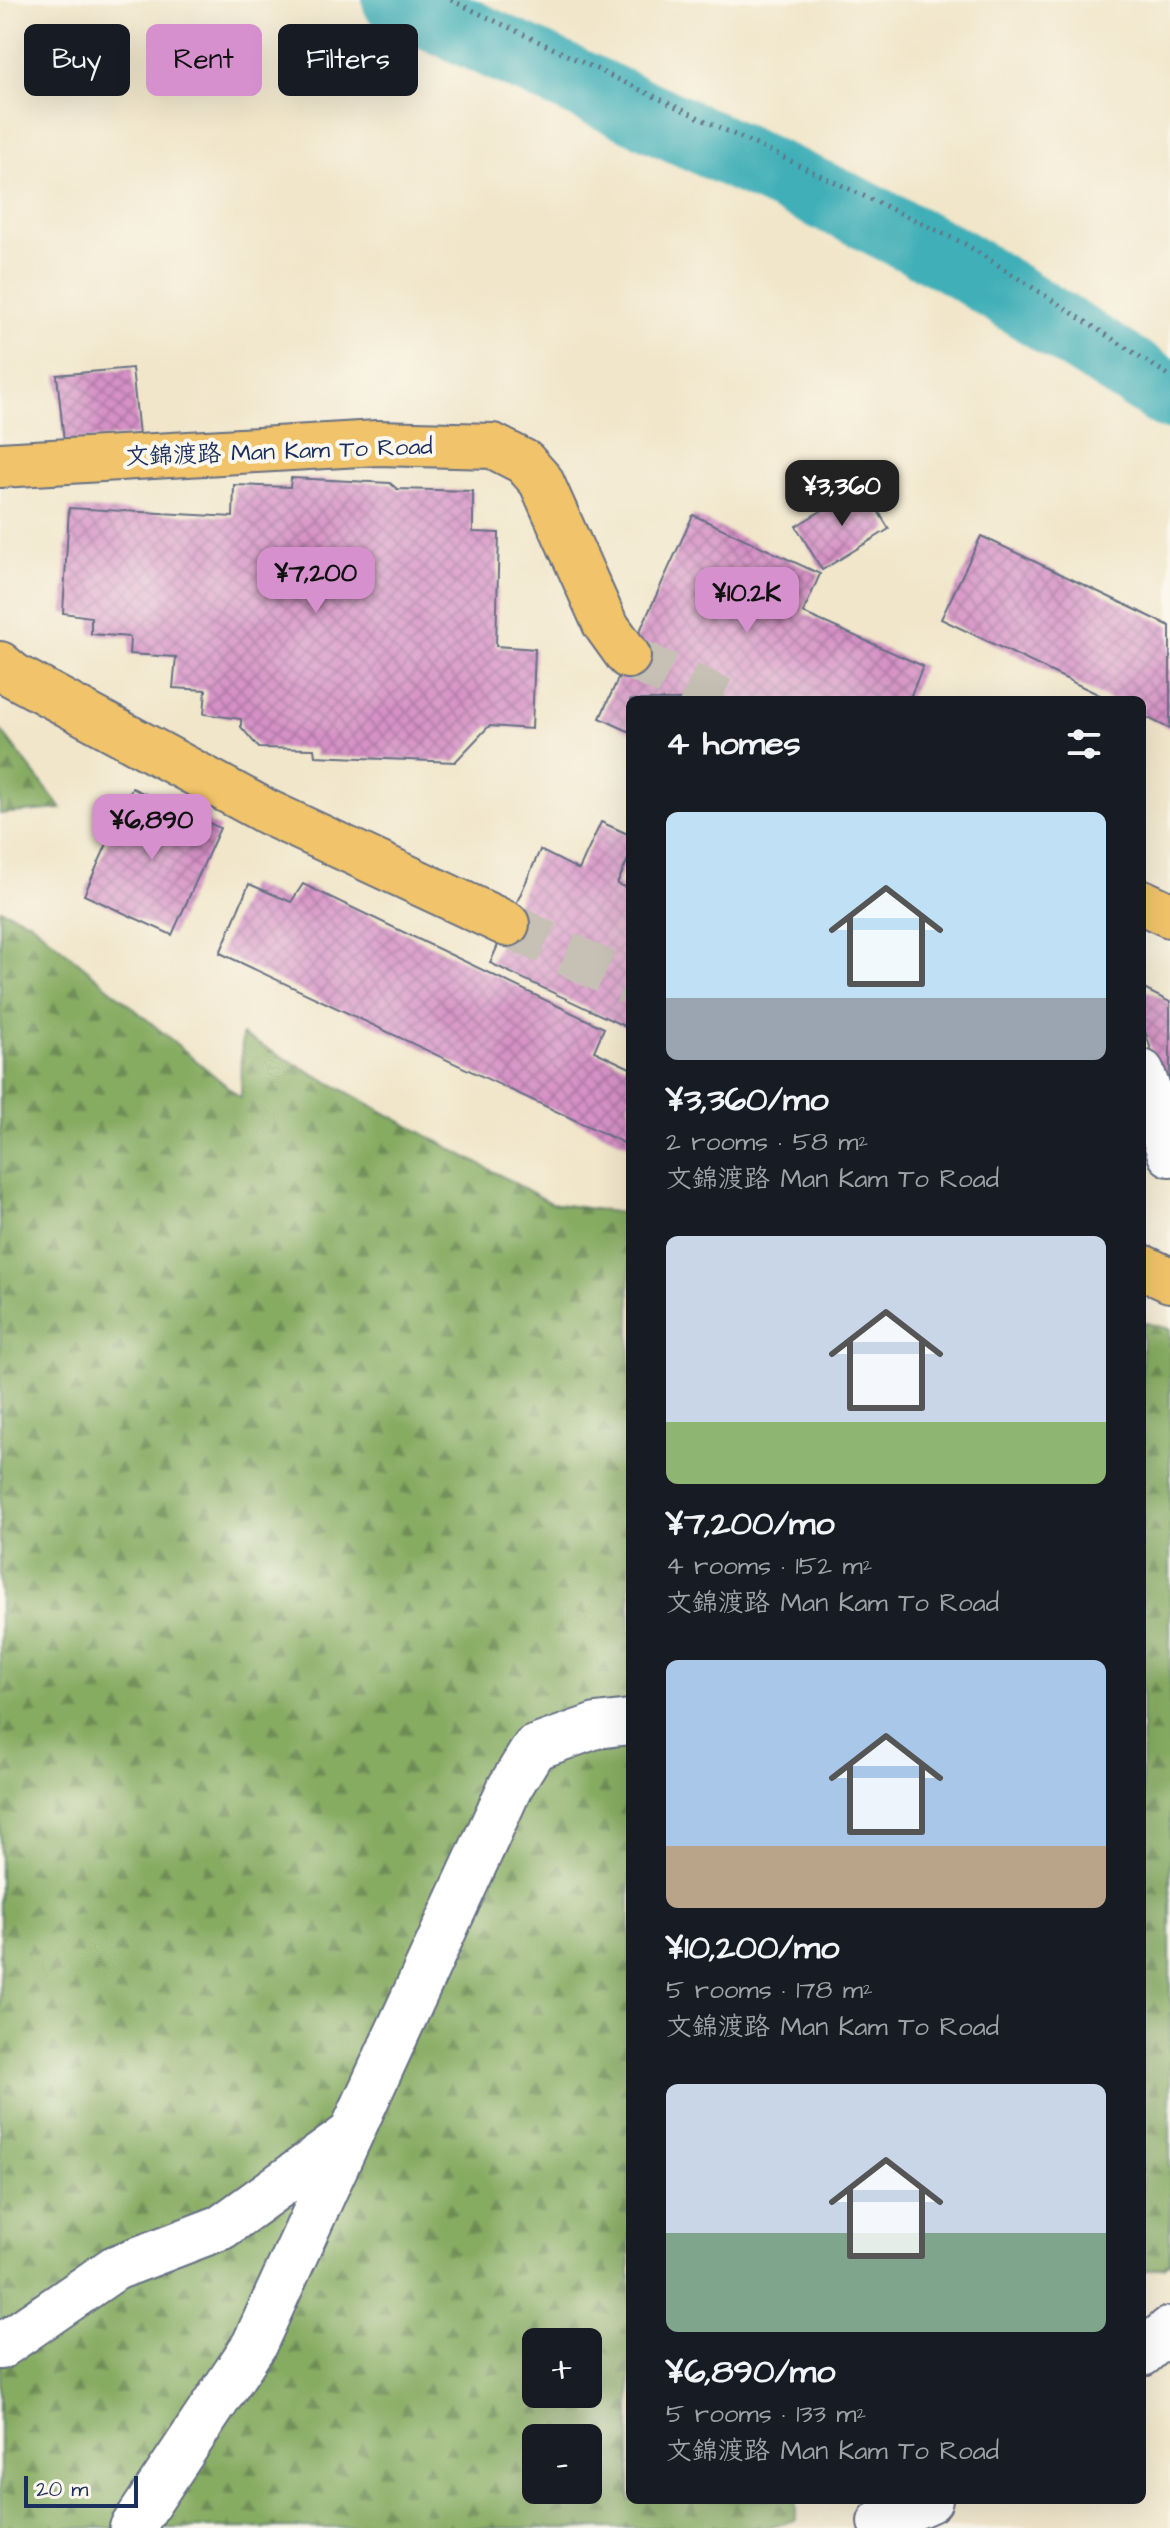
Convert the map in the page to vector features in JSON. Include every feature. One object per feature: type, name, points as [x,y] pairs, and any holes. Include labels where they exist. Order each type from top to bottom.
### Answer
[{"type":"main road","name":"文錦渡路 Man Kam To Road","points":[[0,465],[377,443],[493,446],[524,462],[541,481],[605,624],[628,656]]},
{"type":"main road","points":[[0,664],[13,675],[267,812],[507,924]]},
{"type":"main road","points":[[1146,904],[1170,915]]},
{"type":"main road","points":[[1146,1269],[1170,1280]]},
{"type":"street","points":[[1146,1084],[1170,1154]]},
{"type":"street","points":[[132,2528],[254,2345],[510,1787],[534,1748],[596,1726],[626,1722]]},
{"type":"street","points":[[0,2347],[115,2268],[222,2227],[351,2134]]},
{"type":"street","points":[[1146,2350],[1170,2329]]},
{"type":"street","points":[[880,2522],[921,2504]]},
{"type":"path","points":[[451,0],[965,244],[1170,376]]},
{"type":"green space","points":[[0,729],[62,809],[0,814]]},
{"type":"green space","points":[[0,909],[29,921],[241,1098],[242,1035],[551,1203],[626,1213],[626,2504],[796,2504],[796,2520],[768,2528],[0,2528]]},
{"type":"green space","points":[[1146,1323],[1170,1329],[1170,2262],[1163,2267],[1146,2270]]},
{"type":"building","points":[[132,368],[139,435],[64,442],[57,375]]},
{"type":"building","points":[[291,478],[390,483],[397,489],[473,491],[473,532],[499,533],[496,646],[535,649],[532,729],[489,726],[455,762],[315,756],[314,749],[259,748],[241,727],[241,719],[204,714],[206,690],[173,688],[176,657],[129,654],[130,637],[91,634],[91,617],[63,613],[69,508],[233,517],[234,485],[290,487]]},
{"type":"building","points":[[863,486],[889,529],[822,570],[796,526]]},
{"type":"building","points":[[693,515],[820,574],[803,613],[923,666],[911,696],[626,696],[626,730],[600,718]]},
{"type":"building","points":[[981,536],[1170,626],[1170,729],[1146,717],[1146,696],[1102,696],[941,619]]},
{"type":"building","points":[[132,788],[220,828],[172,935],[84,895]]},
{"type":"building","points":[[601,822],[626,833],[626,864],[617,884],[626,887],[626,1027],[490,963],[540,850],[579,870]]},
{"type":"building","points":[[249,884],[291,902],[303,884],[604,1028],[594,1051],[626,1066],[626,1144],[220,953]]},
{"type":"building","points":[[1146,990],[1170,1002],[1170,1111],[1146,1034]]},
{"type":"waterway","points":[[396,0],[858,212],[955,261],[1170,396]]},
{"type":"tunnel","points":[[628,656],[713,696]]},
{"type":"tunnel","points":[[507,924],[626,982]]}]
